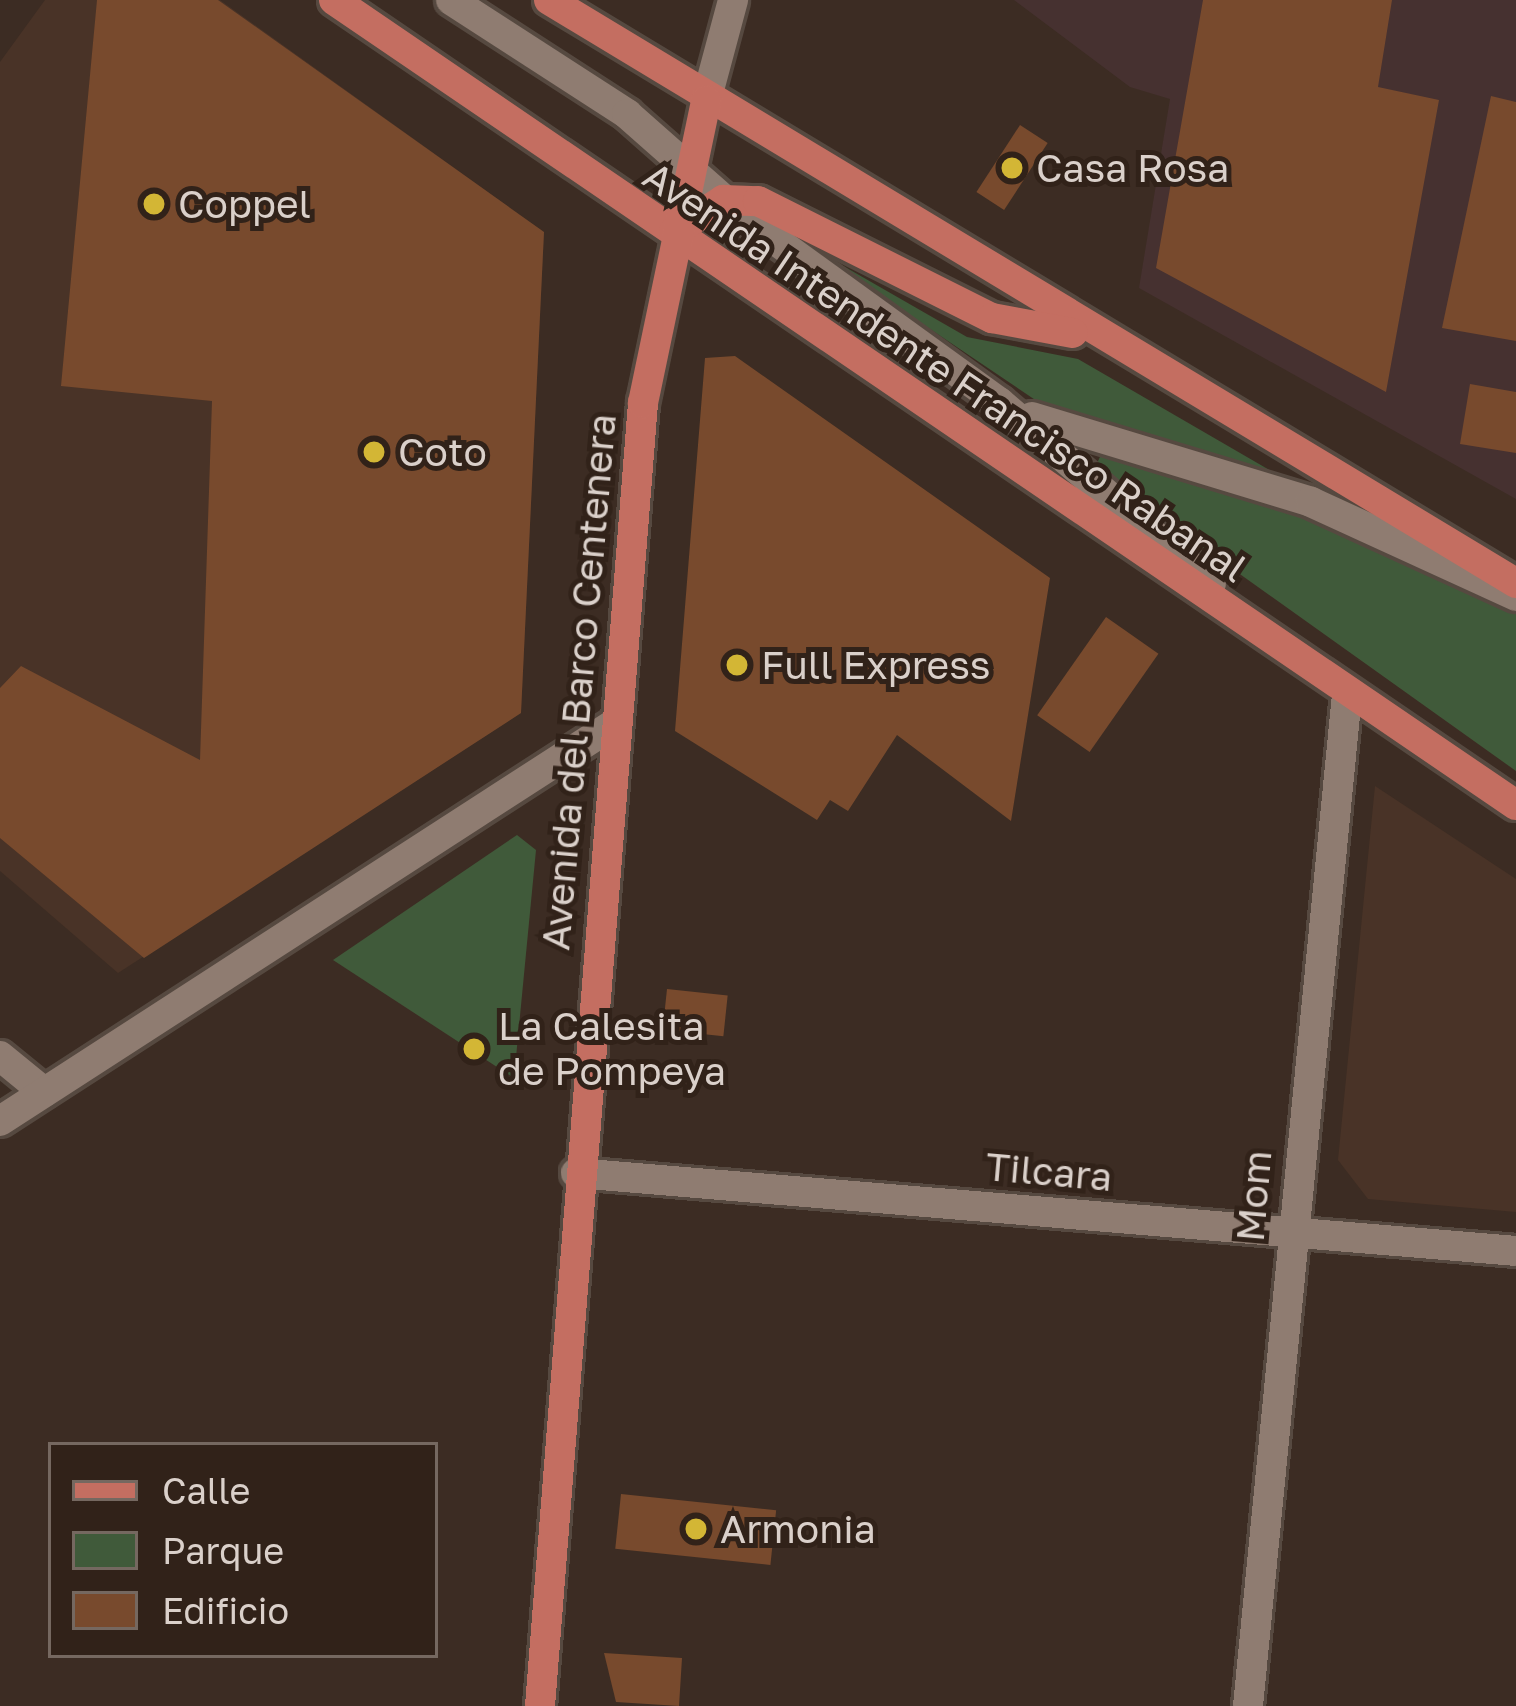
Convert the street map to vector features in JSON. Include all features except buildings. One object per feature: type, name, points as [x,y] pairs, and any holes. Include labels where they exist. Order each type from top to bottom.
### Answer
[{"type":"main road","name":"Avenida Intendente Francisco Rabanal","points":[[334,0],[1309,669],[1516,805]]},
{"type":"main road","points":[[549,0],[1092,336],[1516,583]]},
{"type":"main road","name":"Avenida del Barco Centenera","points":[[540,1706],[576,1173],[643,403],[674,232],[706,101]]},
{"type":"main road","points":[[674,232],[724,200],[788,210],[992,318],[1092,336]]},
{"type":"street","points":[[451,0],[627,114],[724,200],[999,402],[1309,669]]},
{"type":"street","points":[[706,101],[733,0]]},
{"type":"street","points":[[999,402],[1083,440],[1311,502],[1516,596]]},
{"type":"street","name":"Mom","points":[[1248,1706],[1290,1230],[1346,694]]},
{"type":"street","points":[[0,1121],[614,724]]},
{"type":"street","points":[[0,1056],[44,1092]]},
{"type":"street","name":"Tilcara","points":[[576,1173],[1516,1251]]},
{"type":"shaded area","points":[[45,0],[220,0],[544,232],[521,713],[118,973],[0,871],[0,62]]},
{"type":"shaded area","points":[[1014,0],[1516,0],[1516,499],[1139,288],[1170,99],[1130,87]]},
{"type":"shaded area","points":[[1375,786],[1516,879],[1516,1212],[1368,1199],[1338,1160]]},
{"type":"green space","points":[[798,240],[967,337],[1078,359],[1516,613],[1516,771],[1094,470],[1109,437],[1068,422]]},
{"type":"green space","points":[[517,835],[536,850],[514,1078],[333,960]]},
{"type":"place","name":"Casa Rosa","points":[[1012,168]]},
{"type":"place","name":"Coppel","points":[[154,204]]},
{"type":"place","name":"Coto","points":[[374,452]]},
{"type":"place","name":"Full Express","points":[[737,665]]},
{"type":"place","name":"La Calesita de Pompeya","points":[[474,1049]]},
{"type":"place","name":"Armonia","points":[[696,1529]]}]
